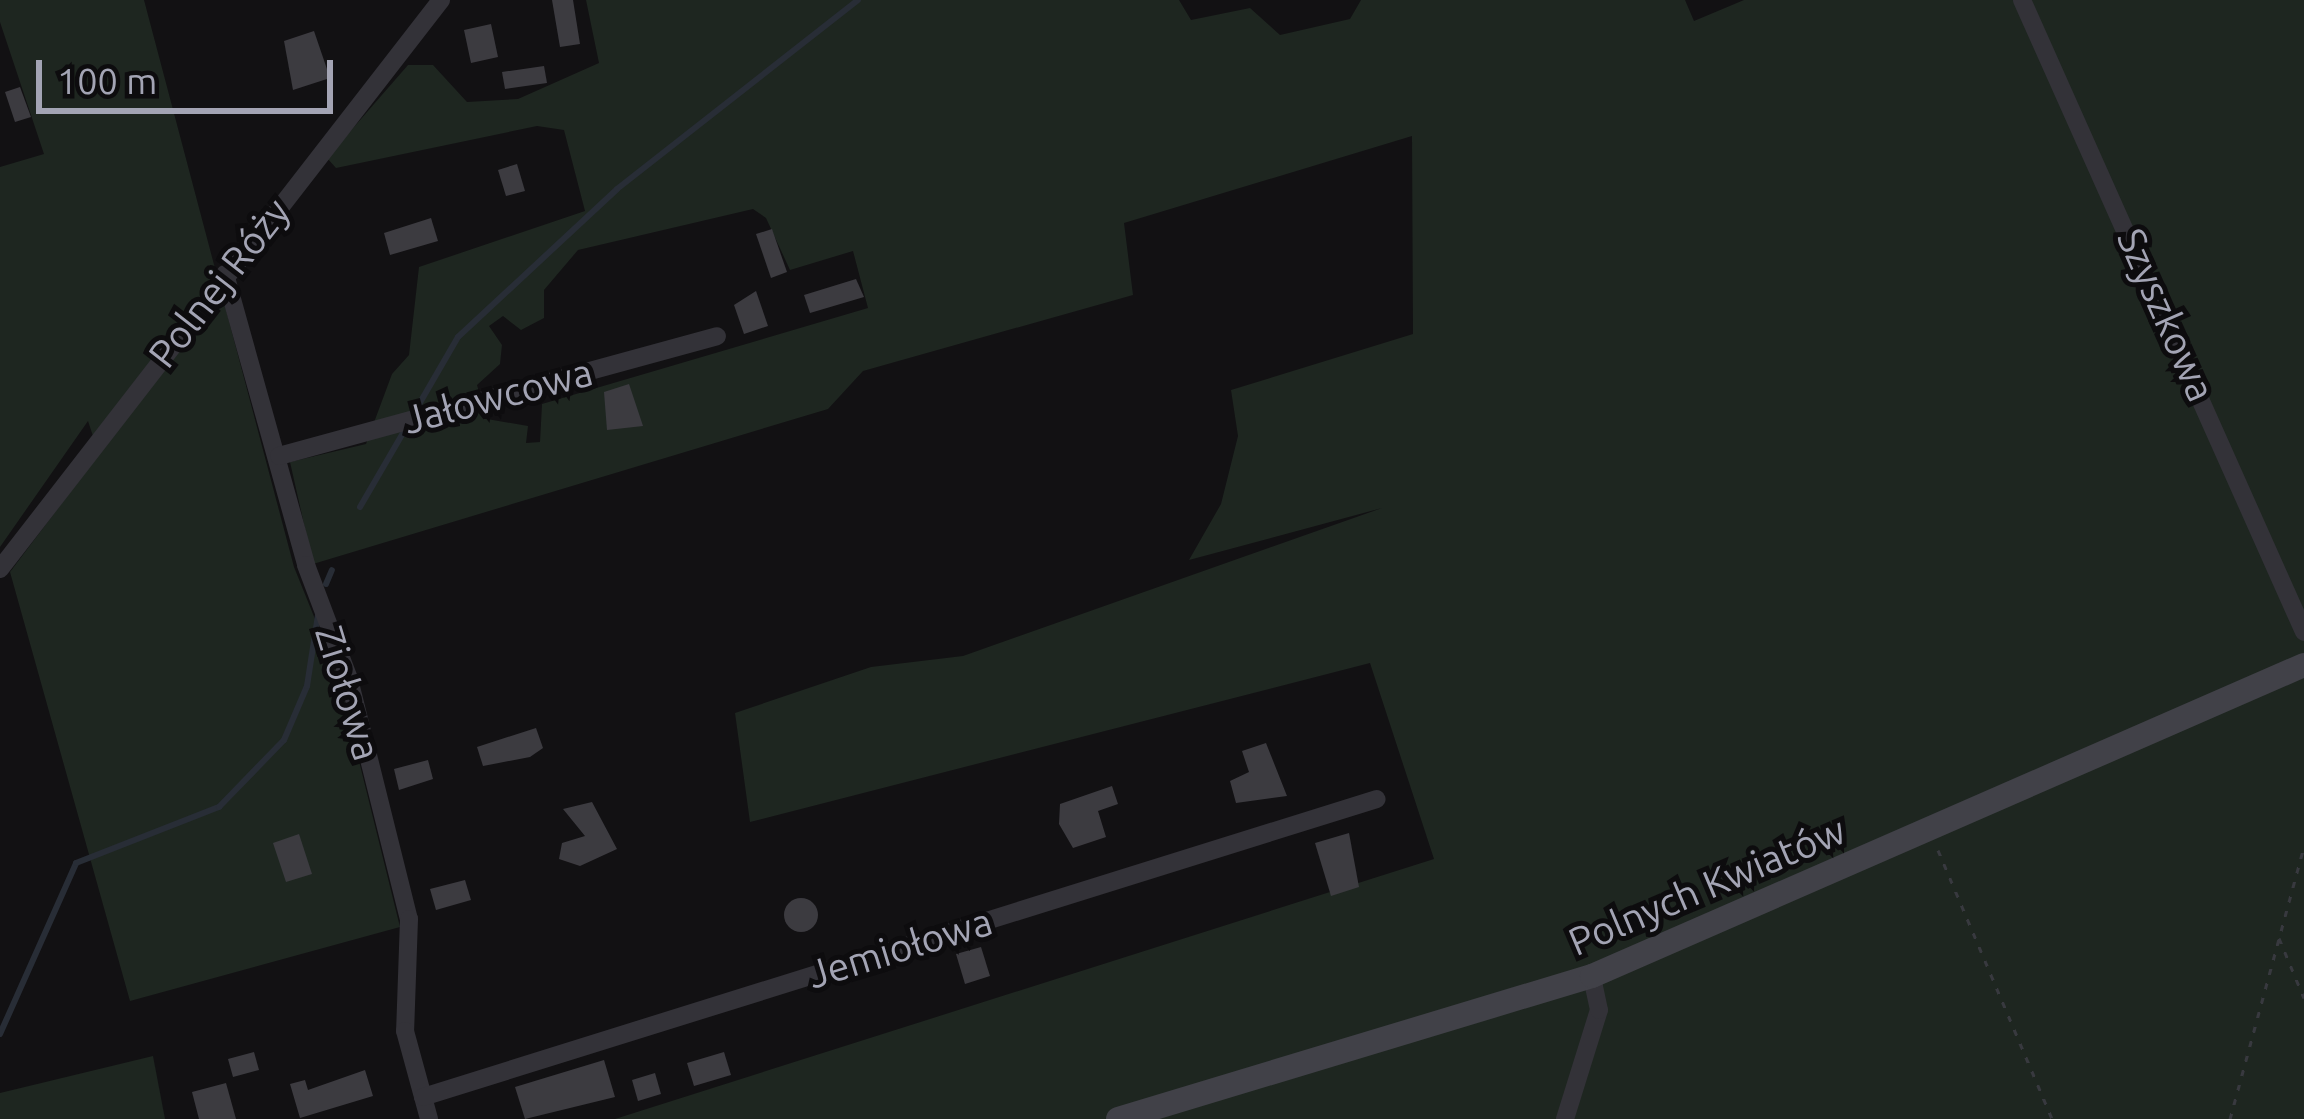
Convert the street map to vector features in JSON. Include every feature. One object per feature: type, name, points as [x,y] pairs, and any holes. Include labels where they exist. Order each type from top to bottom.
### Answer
[{"type":"street","name":"Polnej Róży","points":[[0,569],[441,0]]},
{"type":"street","name":"Szyszkowa","points":[[2022,0],[2304,632]]},
{"type":"street","name":"Ziołowa","points":[[225,274],[306,566],[349,679],[409,920],[405,1031],[429,1119]]},
{"type":"street","name":"Jałowcowa","points":[[279,456],[717,336]]},
{"type":"street","name":"Polnych Kwiatów","points":[[1118,1119],[1592,976],[2304,665]]},
{"type":"street","name":"Jemiołowa","points":[[423,1097],[1377,799]]},
{"type":"street","points":[[1564,1119],[1599,1010],[1592,976]]},
{"type":"path","points":[[1930,830],[2052,1119]]},
{"type":"path","points":[[2230,1119],[2304,846]]},
{"type":"path","points":[[2279,938],[2304,998]]},
{"type":"shaded area","points":[[0,0],[144,0],[294,567],[338,676],[400,927],[130,1001],[10,572],[99,454],[88,421],[0,547],[0,167],[44,154],[0,22]]},
{"type":"shaded area","points":[[586,0],[1179,0],[1191,20],[1250,8],[1280,35],[1350,19],[1361,0],[1685,0],[1694,21],[1744,0],[2304,0],[2304,1119],[615,1119],[1434,859],[1370,663],[750,822],[735,713],[871,667],[963,656],[1382,508],[1189,560],[1221,504],[1238,436],[1231,390],[1413,334],[1412,136],[1124,223],[1133,295],[863,371],[828,409],[313,564],[290,462],[366,444],[392,374],[409,355],[419,267],[585,211],[564,130],[537,126],[336,168],[327,158],[408,65],[433,65],[467,102],[518,99],[599,63]],"holes":[[[753,209],[766,218],[790,270],[853,251],[868,308],[542,404],[540,442],[526,443],[528,426],[487,419],[477,385],[500,364],[502,345],[489,326],[503,316],[521,330],[544,318],[544,290],[578,250]]]},
{"type":"shaded area","points":[[153,1056],[165,1119],[0,1119],[0,1093]]},
{"type":"building","points":[[552,0],[573,0],[580,44],[560,47]]},
{"type":"building","points":[[491,24],[498,57],[471,63],[464,30]]},
{"type":"building","points":[[314,31],[330,78],[293,90],[284,41]]},
{"type":"building","points":[[544,66],[547,83],[505,89],[502,72]]},
{"type":"building","points":[[20,87],[31,117],[15,122],[5,92]]},
{"type":"building","points":[[517,164],[525,191],[506,196],[498,170]]},
{"type":"building","points":[[431,218],[438,241],[390,255],[384,233]]},
{"type":"building","points":[[772,229],[787,272],[771,278],[756,234]]},
{"type":"building","points":[[856,279],[864,297],[810,313],[804,295]]},
{"type":"building","points":[[756,291],[768,326],[744,334],[734,305]]},
{"type":"building","points":[[629,384],[643,426],[607,430],[604,392]]},
{"type":"building","points":[[536,728],[543,748],[530,757],[483,766],[477,747]]},
{"type":"building","points":[[1266,743],[1287,796],[1236,803],[1230,781],[1249,772],[1242,751]]},
{"type":"building","points":[[428,760],[433,779],[399,790],[394,769]]},
{"type":"building","points":[[1112,786],[1118,804],[1098,811],[1106,837],[1073,848],[1059,824],[1060,804]]},
{"type":"building","points":[[592,802],[617,849],[580,866],[559,859],[562,843],[585,836],[563,809]]},
{"type":"building","points":[[1349,833],[1359,887],[1331,896],[1315,843]]},
{"type":"building","points":[[299,834],[312,874],[286,882],[273,843]]},
{"type":"building","points":[[465,880],[471,900],[436,910],[430,889]]},
{"type":"building","points":[[801,898],[813,903],[818,915],[813,927],[801,932],[789,927],[784,915],[789,903]]},
{"type":"building","points":[[981,947],[990,976],[965,984],[956,954]]},
{"type":"building","points":[[254,1052],[259,1070],[233,1077],[228,1059]]},
{"type":"building","points":[[724,1052],[731,1075],[694,1086],[687,1063]]},
{"type":"building","points":[[604,1060],[615,1097],[525,1119],[515,1087]]},
{"type":"building","points":[[365,1070],[373,1096],[300,1118],[290,1084],[305,1080],[308,1090]]},
{"type":"building","points":[[655,1073],[661,1094],[638,1101],[632,1080]]},
{"type":"building","points":[[226,1083],[236,1119],[199,1119],[192,1092]]},
{"type":"waterway","points":[[414,413],[458,337],[617,189],[858,0]]},
{"type":"waterway","points":[[360,507],[406,428]]},
{"type":"waterway","points":[[326,584],[332,570]]},
{"type":"waterway","points":[[0,1034],[76,863],[219,807],[284,740],[307,686],[318,615]]}]
